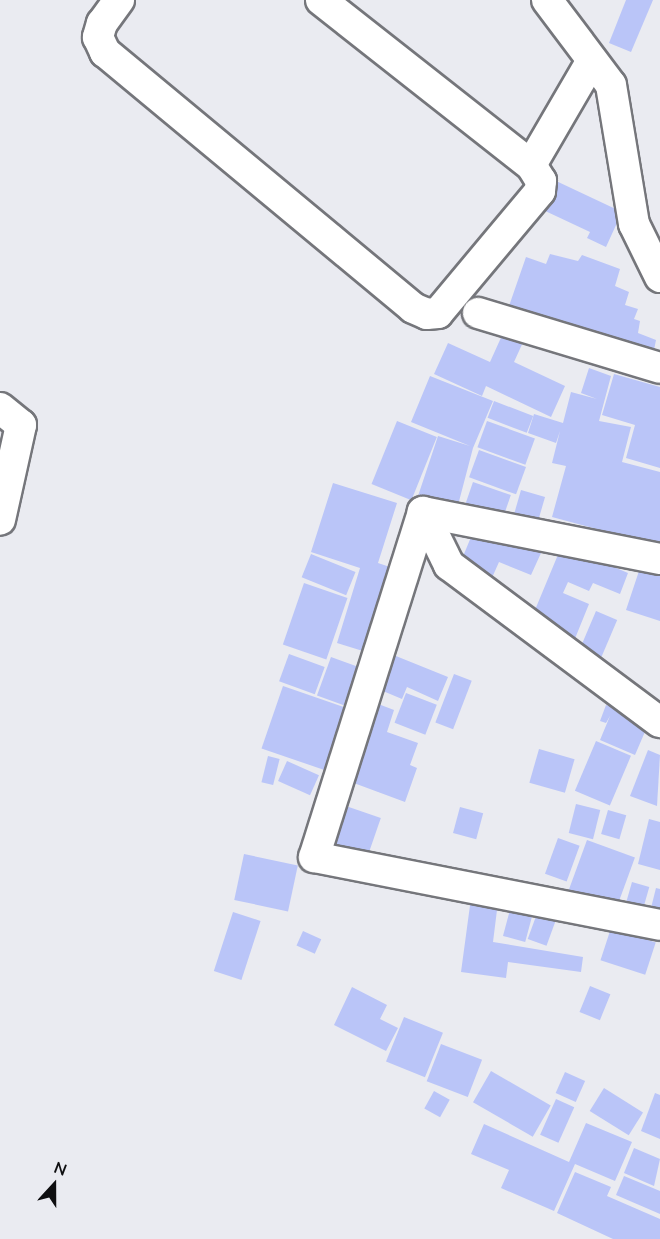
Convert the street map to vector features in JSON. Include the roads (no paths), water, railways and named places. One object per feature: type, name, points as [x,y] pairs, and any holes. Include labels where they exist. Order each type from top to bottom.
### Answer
[{"type":"street","points":[[119,0],[102,23],[98,37],[105,52],[414,308],[427,314],[438,313],[540,191],[541,181],[531,165],[321,0]]},
{"type":"street","points":[[547,0],[611,85],[634,224],[660,277]]},
{"type":"street","points":[[531,165],[592,60]]},
{"type":"street","points":[[478,313],[660,368]]},
{"type":"street","points":[[0,408],[21,425],[0,520]]},
{"type":"street","points":[[423,512],[660,560]]},
{"type":"street","points":[[423,512],[449,565],[660,722]]},
{"type":"street","points":[[423,512],[314,857],[660,925]]}]
